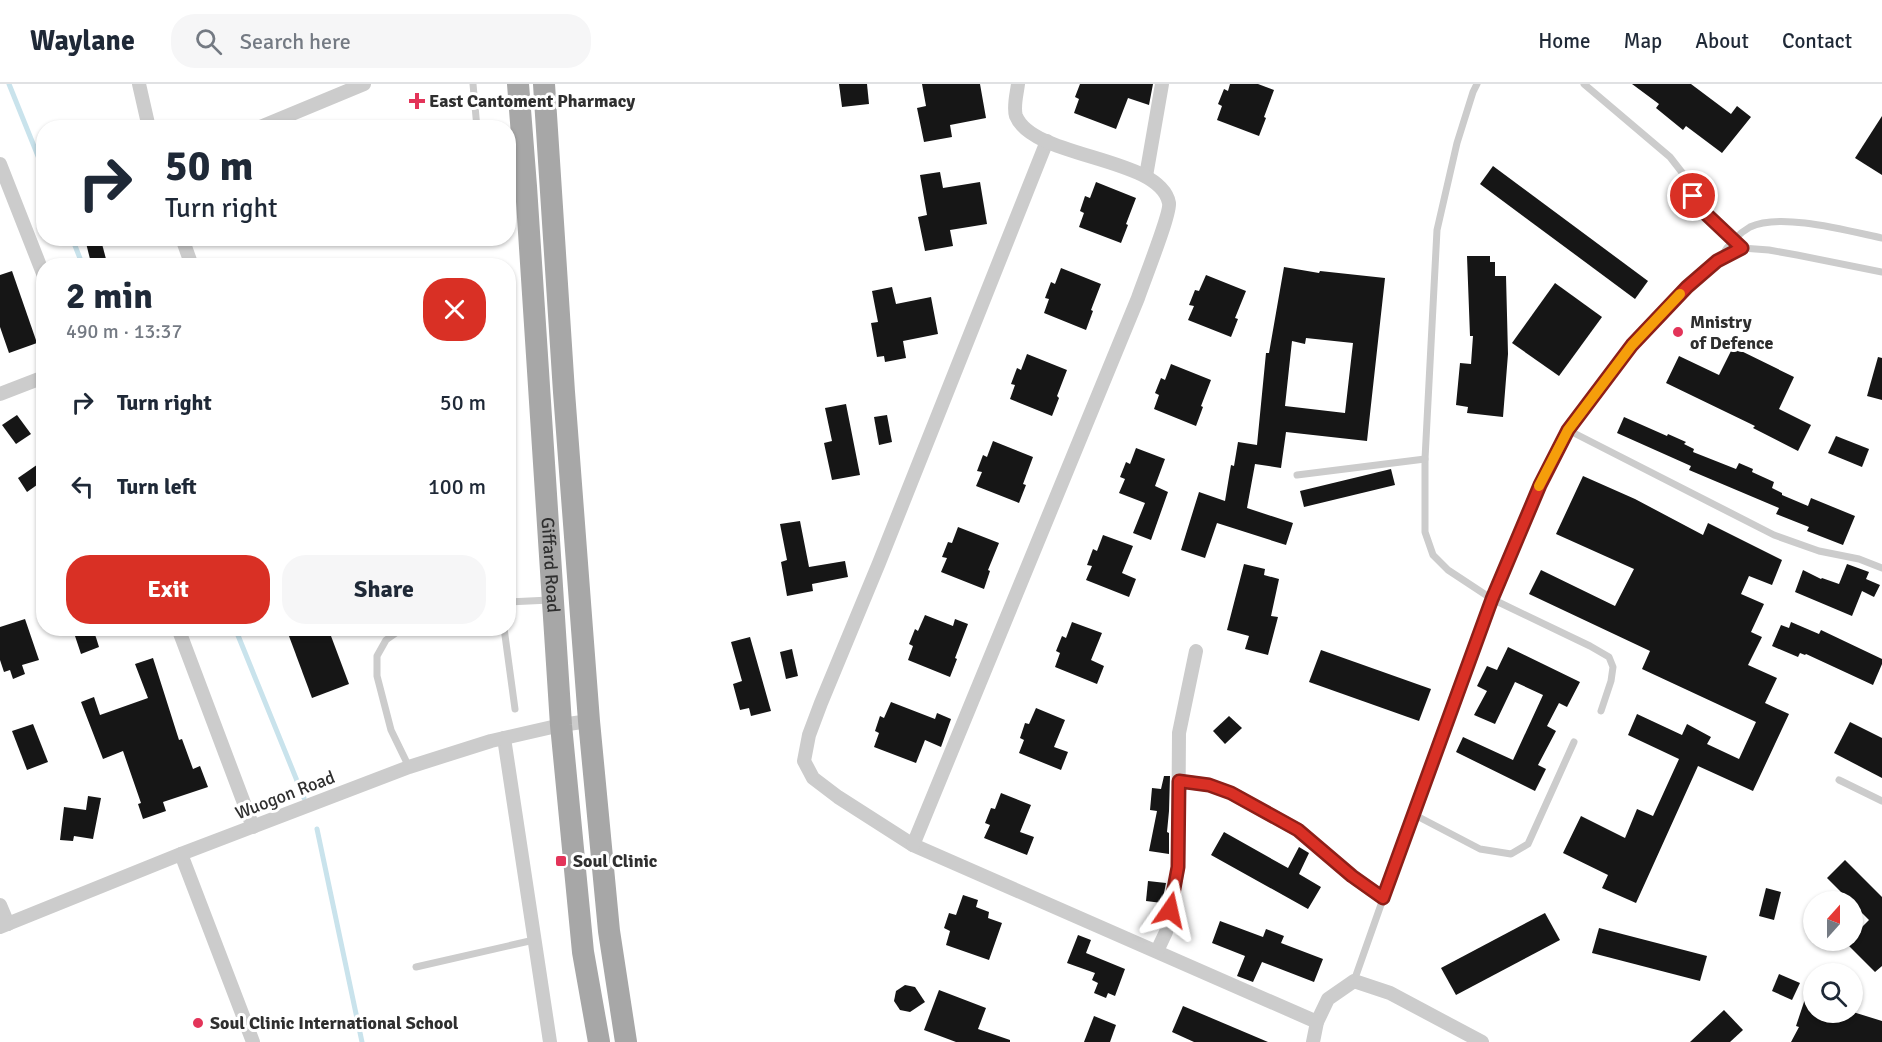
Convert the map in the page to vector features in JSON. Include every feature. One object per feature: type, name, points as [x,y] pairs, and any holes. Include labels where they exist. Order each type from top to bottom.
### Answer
[{"type":"main road","name":"Giffard Road","points":[[518,84],[561,725],[583,952],[599,1042]]},
{"type":"main road","name":"Giffard Road","points":[[544,84],[589,721],[609,931],[626,1042]]},
{"type":"street","points":[[139,84],[147,120]]},
{"type":"street","points":[[277,120],[364,84]]},
{"type":"street","points":[[913,845],[1138,298],[1170,205],[1164,188],[1146,176],[1047,141],[1024,129],[1015,114],[1018,84]]},
{"type":"street","points":[[1146,176],[1162,84]]},
{"type":"street","points":[[1047,141],[884,552],[821,703],[809,735],[804,761],[813,778],[838,797],[913,845],[1317,1022]]},
{"type":"street","points":[[0,164],[37,258]]},
{"type":"street","points":[[0,394],[36,380]]},
{"type":"street","points":[[181,636],[253,827]]},
{"type":"street","points":[[1157,951],[1166,932],[1178,867],[1179,733],[1196,651]]},
{"type":"street","name":"Wuogon Road","points":[[4,925],[181,854],[410,767],[504,738],[589,721]]},
{"type":"street","points":[[504,738],[550,1042]]},
{"type":"street","points":[[1179,781],[1209,785],[1231,793],[1298,830],[1352,876],[1383,898]]},
{"type":"street","points":[[181,854],[253,1042]]},
{"type":"street","points":[[0,905],[4,925]]},
{"type":"street","points":[[1313,1042],[1317,1022],[1328,999],[1354,981],[1390,993],[1482,1042]]},
{"type":"lane","points":[[473,84],[476,120]]},
{"type":"lane","points":[[1477,84],[1457,143],[1437,230],[1425,459],[1425,532],[1433,555],[1448,570],[1492,599],[1609,657],[1613,667],[1611,681],[1601,711]]},
{"type":"lane","points":[[1584,84],[1670,157],[1684,175],[1693,196],[1705,213],[1742,248]]},
{"type":"lane","points":[[1354,981],[1492,599],[1540,485],[1568,430],[1632,345],[1687,287],[1717,261],[1733,239],[1752,226],[1772,220],[1798,222],[1882,238]]},
{"type":"lane","points":[[1717,261],[1742,248],[1779,251],[1882,272]]},
{"type":"lane","points":[[1568,430],[1774,535],[1819,551],[1859,559],[1882,568]]},
{"type":"lane","points":[[1297,475],[1425,459]]},
{"type":"lane","points":[[516,602],[553,600]]},
{"type":"lane","points":[[392,636],[386,640],[377,656],[377,676],[391,730],[410,767]]},
{"type":"lane","points":[[505,636],[515,709]]},
{"type":"lane","points":[[1413,814],[1480,849],[1511,854],[1528,844],[1574,742]]},
{"type":"lane","points":[[1839,780],[1882,801]]},
{"type":"lane","points":[[416,967],[534,940]]},
{"type":"building","points":[[839,84],[867,84],[869,104],[842,107]]},
{"type":"building","points":[[922,84],[980,84],[986,118],[950,125],[952,137],[924,142],[917,108],[926,106]]},
{"type":"building","points":[[1080,84],[1153,84],[1149,105],[1128,98],[1116,129],[1074,113],[1079,99],[1075,97]]},
{"type":"building","points":[[1230,84],[1258,84],[1274,90],[1259,136],[1217,120],[1222,106],[1218,104],[1224,89],[1228,91]]},
{"type":"building","points":[[1632,84],[1691,84],[1731,114],[1737,106],[1751,117],[1722,153],[1686,126],[1683,130],[1656,108],[1659,104]]},
{"type":"building","points":[[1882,116],[1882,175],[1855,158]]},
{"type":"building","points":[[1493,166],[1648,281],[1635,299],[1480,184]]},
{"type":"building","points":[[940,172],[943,188],[980,182],[987,224],[950,230],[953,246],[925,251],[918,217],[927,215],[920,175]]},
{"type":"building","points":[[1096,182],[1136,198],[1121,243],[1079,227],[1084,213],[1080,211],[1085,196],[1090,198]]},
{"type":"building","points":[[87,246],[103,246],[106,258],[90,258]]},
{"type":"building","points":[[1467,256],[1490,256],[1490,262],[1495,262],[1495,276],[1506,276],[1508,354],[1503,417],[1467,413],[1468,407],[1456,405],[1460,363],[1471,364],[1473,336],[1470,336]]},
{"type":"building","points":[[1284,267],[1319,273],[1320,271],[1385,278],[1367,441],[1286,432],[1281,468],[1255,464],[1247,508],[1293,523],[1286,545],[1217,523],[1205,558],[1181,550],[1199,492],[1225,501],[1231,465],[1234,466],[1238,442],[1257,445],[1266,353],[1269,353]],"holes":[[[1306,338],[1353,343],[1345,413],[1285,406],[1292,341],[1305,344]]]},
{"type":"building","points":[[1061,268],[1101,284],[1086,330],[1044,313],[1049,299],[1045,298],[1051,282],[1055,284]]},
{"type":"building","points":[[12,271],[36,340],[36,343],[9,353],[0,327],[0,275]]},
{"type":"building","points":[[1206,275],[1246,291],[1235,318],[1238,319],[1231,337],[1188,320],[1194,306],[1189,305],[1195,290],[1199,291]]},
{"type":"building","points":[[1555,283],[1602,317],[1559,376],[1512,343]]},
{"type":"building","points":[[892,287],[896,304],[931,297],[938,334],[903,341],[906,358],[885,362],[884,356],[877,357],[871,323],[878,322],[872,291]]},
{"type":"building","points":[[1733,347],[1794,377],[1779,409],[1811,425],[1798,451],[1753,428],[1755,426],[1666,383],[1679,356],[1719,375]]},
{"type":"building","points":[[1027,354],[1067,370],[1052,416],[1010,399],[1015,385],[1011,384],[1017,368],[1021,370]]},
{"type":"building","points":[[1878,357],[1882,358],[1882,400],[1867,396]]},
{"type":"building","points":[[1171,364],[1211,380],[1196,426],[1154,409],[1159,395],[1155,393],[1161,378],[1165,380]]},
{"type":"building","points":[[846,404],[860,475],[832,480],[824,443],[832,441],[825,408]]},
{"type":"building","points":[[17,415],[31,434],[16,444],[2,425]]},
{"type":"building","points":[[887,415],[892,442],[879,445],[874,417]]},
{"type":"building","points":[[1624,417],[1686,442],[1684,444],[1694,449],[1693,452],[1736,469],[1739,463],[1753,469],[1752,472],[1774,482],[1772,488],[1782,495],[1808,506],[1811,498],[1855,516],[1843,545],[1807,531],[1809,527],[1776,514],[1779,508],[1689,470],[1691,466],[1617,433]]},
{"type":"building","points":[[1836,436],[1869,449],[1862,467],[1828,453]]},
{"type":"building","points":[[993,441],[1033,457],[1019,503],[976,486],[982,472],[977,471],[983,455],[987,457]]},
{"type":"building","points":[[1136,448],[1165,459],[1155,486],[1168,492],[1151,540],[1133,533],[1145,503],[1119,493],[1125,479],[1120,477],[1126,462],[1130,464]]},
{"type":"building","points":[[36,466],[36,486],[27,492],[18,478]]},
{"type":"building","points":[[1391,469],[1395,485],[1304,507],[1300,491]]},
{"type":"building","points":[[1583,476],[1635,499],[1703,535],[1708,523],[1782,560],[1772,585],[1749,576],[1741,594],[1764,604],[1751,632],[1762,637],[1748,665],[1777,678],[1765,703],[1789,714],[1753,791],[1698,766],[1636,903],[1602,888],[1608,875],[1563,853],[1581,816],[1625,838],[1637,809],[1653,816],[1679,759],[1628,735],[1637,714],[1682,735],[1687,724],[1711,737],[1707,744],[1739,759],[1756,722],[1642,669],[1650,651],[1529,594],[1541,570],[1615,606],[1634,569],[1556,534]]},
{"type":"building","points":[[800,521],[809,567],[845,561],[848,577],[812,584],[813,591],[787,596],[781,562],[787,560],[780,524]]},
{"type":"building","points":[[958,527],[999,543],[988,570],[990,571],[984,589],[941,572],[947,558],[942,557],[948,542],[952,543]]},
{"type":"building","points":[[1103,535],[1133,546],[1122,573],[1136,579],[1129,597],[1086,580],[1092,566],[1087,565],[1093,549],[1097,551]]},
{"type":"building","points":[[1244,564],[1265,569],[1264,575],[1279,579],[1271,616],[1278,617],[1268,655],[1245,649],[1249,636],[1227,630]]},
{"type":"building","points":[[1847,564],[1869,572],[1866,579],[1880,585],[1874,597],[1862,591],[1852,616],[1795,592],[1803,570],[1821,579],[1839,584]]},
{"type":"building","points":[[925,615],[953,626],[955,619],[968,624],[950,677],[908,660],[913,646],[909,644],[915,629],[918,631]]},
{"type":"building","points":[[25,619],[39,660],[22,665],[25,674],[13,679],[10,670],[4,672],[0,660],[0,627]]},
{"type":"building","points":[[1072,622],[1102,633],[1091,660],[1104,666],[1097,684],[1055,667],[1060,653],[1056,651],[1062,636],[1066,638]]},
{"type":"building","points":[[1791,622],[1819,634],[1821,630],[1882,659],[1873,685],[1806,654],[1800,653],[1798,657],[1772,646],[1781,625],[1789,628]]},
{"type":"building","points":[[75,636],[96,636],[99,647],[81,654]]},
{"type":"building","points":[[289,636],[331,636],[349,684],[312,698]]},
{"type":"building","points":[[750,637],[771,711],[751,716],[749,708],[740,710],[733,684],[742,681],[731,642]]},
{"type":"building","points":[[1508,647],[1580,682],[1567,707],[1559,703],[1547,726],[1556,731],[1538,765],[1546,769],[1535,791],[1456,752],[1463,737],[1513,760],[1543,695],[1515,682],[1495,724],[1474,715],[1487,691],[1477,686],[1487,666],[1497,670]]},
{"type":"building","points":[[792,649],[798,676],[786,679],[780,652]]},
{"type":"building","points":[[1321,650],[1431,689],[1419,721],[1309,682]]},
{"type":"building","points":[[153,658],[179,740],[182,739],[193,769],[200,766],[208,787],[163,802],[166,811],[143,819],[138,804],[141,803],[123,751],[103,759],[81,702],[94,697],[100,715],[148,698],[135,664]]},
{"type":"building","points":[[891,702],[935,719],[937,713],[951,719],[941,747],[925,740],[916,763],[874,747],[879,733],[875,731],[880,716],[884,718]]},
{"type":"building","points":[[1036,708],[1065,720],[1054,747],[1068,752],[1061,770],[1019,753],[1024,740],[1020,738],[1025,723],[1029,724]]},
{"type":"building","points":[[1229,716],[1242,728],[1225,744],[1213,731]]},
{"type":"building","points":[[1850,722],[1882,738],[1882,778],[1834,753]]},
{"type":"building","points":[[33,724],[48,762],[27,770],[12,731]]},
{"type":"building","points":[[1164,776],[1170,776],[1167,832],[1169,833],[1169,854],[1149,851],[1157,811],[1150,810],[1152,788],[1161,789]]},
{"type":"building","points":[[1001,793],[1031,805],[1020,832],[1034,837],[1027,855],[984,838],[990,825],[985,823],[991,808],[995,809]]},
{"type":"building","points":[[88,796],[101,798],[93,839],[74,836],[73,841],[60,840],[64,807],[86,810]]},
{"type":"building","points":[[1224,832],[1288,868],[1299,847],[1309,853],[1299,874],[1321,887],[1308,909],[1211,855]]},
{"type":"building","points":[[1845,860],[1882,897],[1882,966],[1875,972],[1854,951],[1863,951],[1863,926],[1869,920],[1863,914],[1863,891],[1840,891],[1827,878]]},
{"type":"building","points":[[1148,881],[1166,883],[1162,903],[1146,901]]},
{"type":"building","points":[[1766,888],[1781,892],[1774,920],[1759,916]]},
{"type":"building","points":[[963,895],[978,900],[976,907],[989,912],[988,918],[1002,923],[989,960],[946,945],[950,931],[944,928],[949,913],[956,915]]},
{"type":"building","points":[[1545,913],[1560,940],[1456,995],[1441,968]]},
{"type":"building","points":[[1220,921],[1263,937],[1266,929],[1284,936],[1281,943],[1323,959],[1314,982],[1262,962],[1253,982],[1237,976],[1245,956],[1212,943]]},
{"type":"building","points":[[1599,928],[1707,956],[1700,981],[1592,953]]},
{"type":"building","points":[[1078,935],[1091,940],[1086,953],[1125,969],[1115,996],[1108,993],[1106,998],[1094,993],[1098,983],[1092,980],[1095,973],[1067,963]]},
{"type":"building","points":[[1779,974],[1800,983],[1792,1000],[1772,991]]},
{"type":"building","points":[[905,985],[915,987],[925,1002],[910,1012],[900,1010],[894,1001],[896,991]]},
{"type":"building","points":[[939,990],[986,1008],[978,1029],[1010,1040],[1010,1042],[956,1042],[924,1030]]},
{"type":"building","points":[[1803,1005],[1803,1023],[1863,1023],[1863,1015],[1882,1021],[1882,1042],[1791,1042],[1799,1027],[1796,1026]]},
{"type":"building","points":[[1183,1006],[1268,1042],[1194,1042],[1172,1032]]},
{"type":"building","points":[[1724,1010],[1743,1030],[1730,1042],[1690,1042]]},
{"type":"building","points":[[1094,1016],[1116,1025],[1110,1042],[1084,1042]]},
{"type":"waterway","points":[[9,84],[36,151]]},
{"type":"waterway","points":[[75,246],[80,258]]},
{"type":"waterway","points":[[238,636],[304,798]]},
{"type":"waterway","points":[[317,829],[362,1042]]},
{"type":"slow traffic","points":[[1539,486],[1568,430],[1632,345],[1680,294]]},
{"type":"place","name":"East Cantoment Pharmacy","points":[[417,101]]},
{"type":"place","name":"Mnistry of Defence","points":[[1678,332]]},
{"type":"place","name":"Soul Clinic","points":[[561,861]]},
{"type":"place","name":"Soul Clinic International School","points":[[198,1023]]},
{"type":"route","points":[[1170,910],[1178,867],[1179,781],[1209,785],[1231,793],[1298,830],[1352,876],[1383,898],[1492,599],[1540,485],[1568,430],[1632,345],[1687,287],[1717,261],[1742,248],[1705,213],[1693,196]]}]
